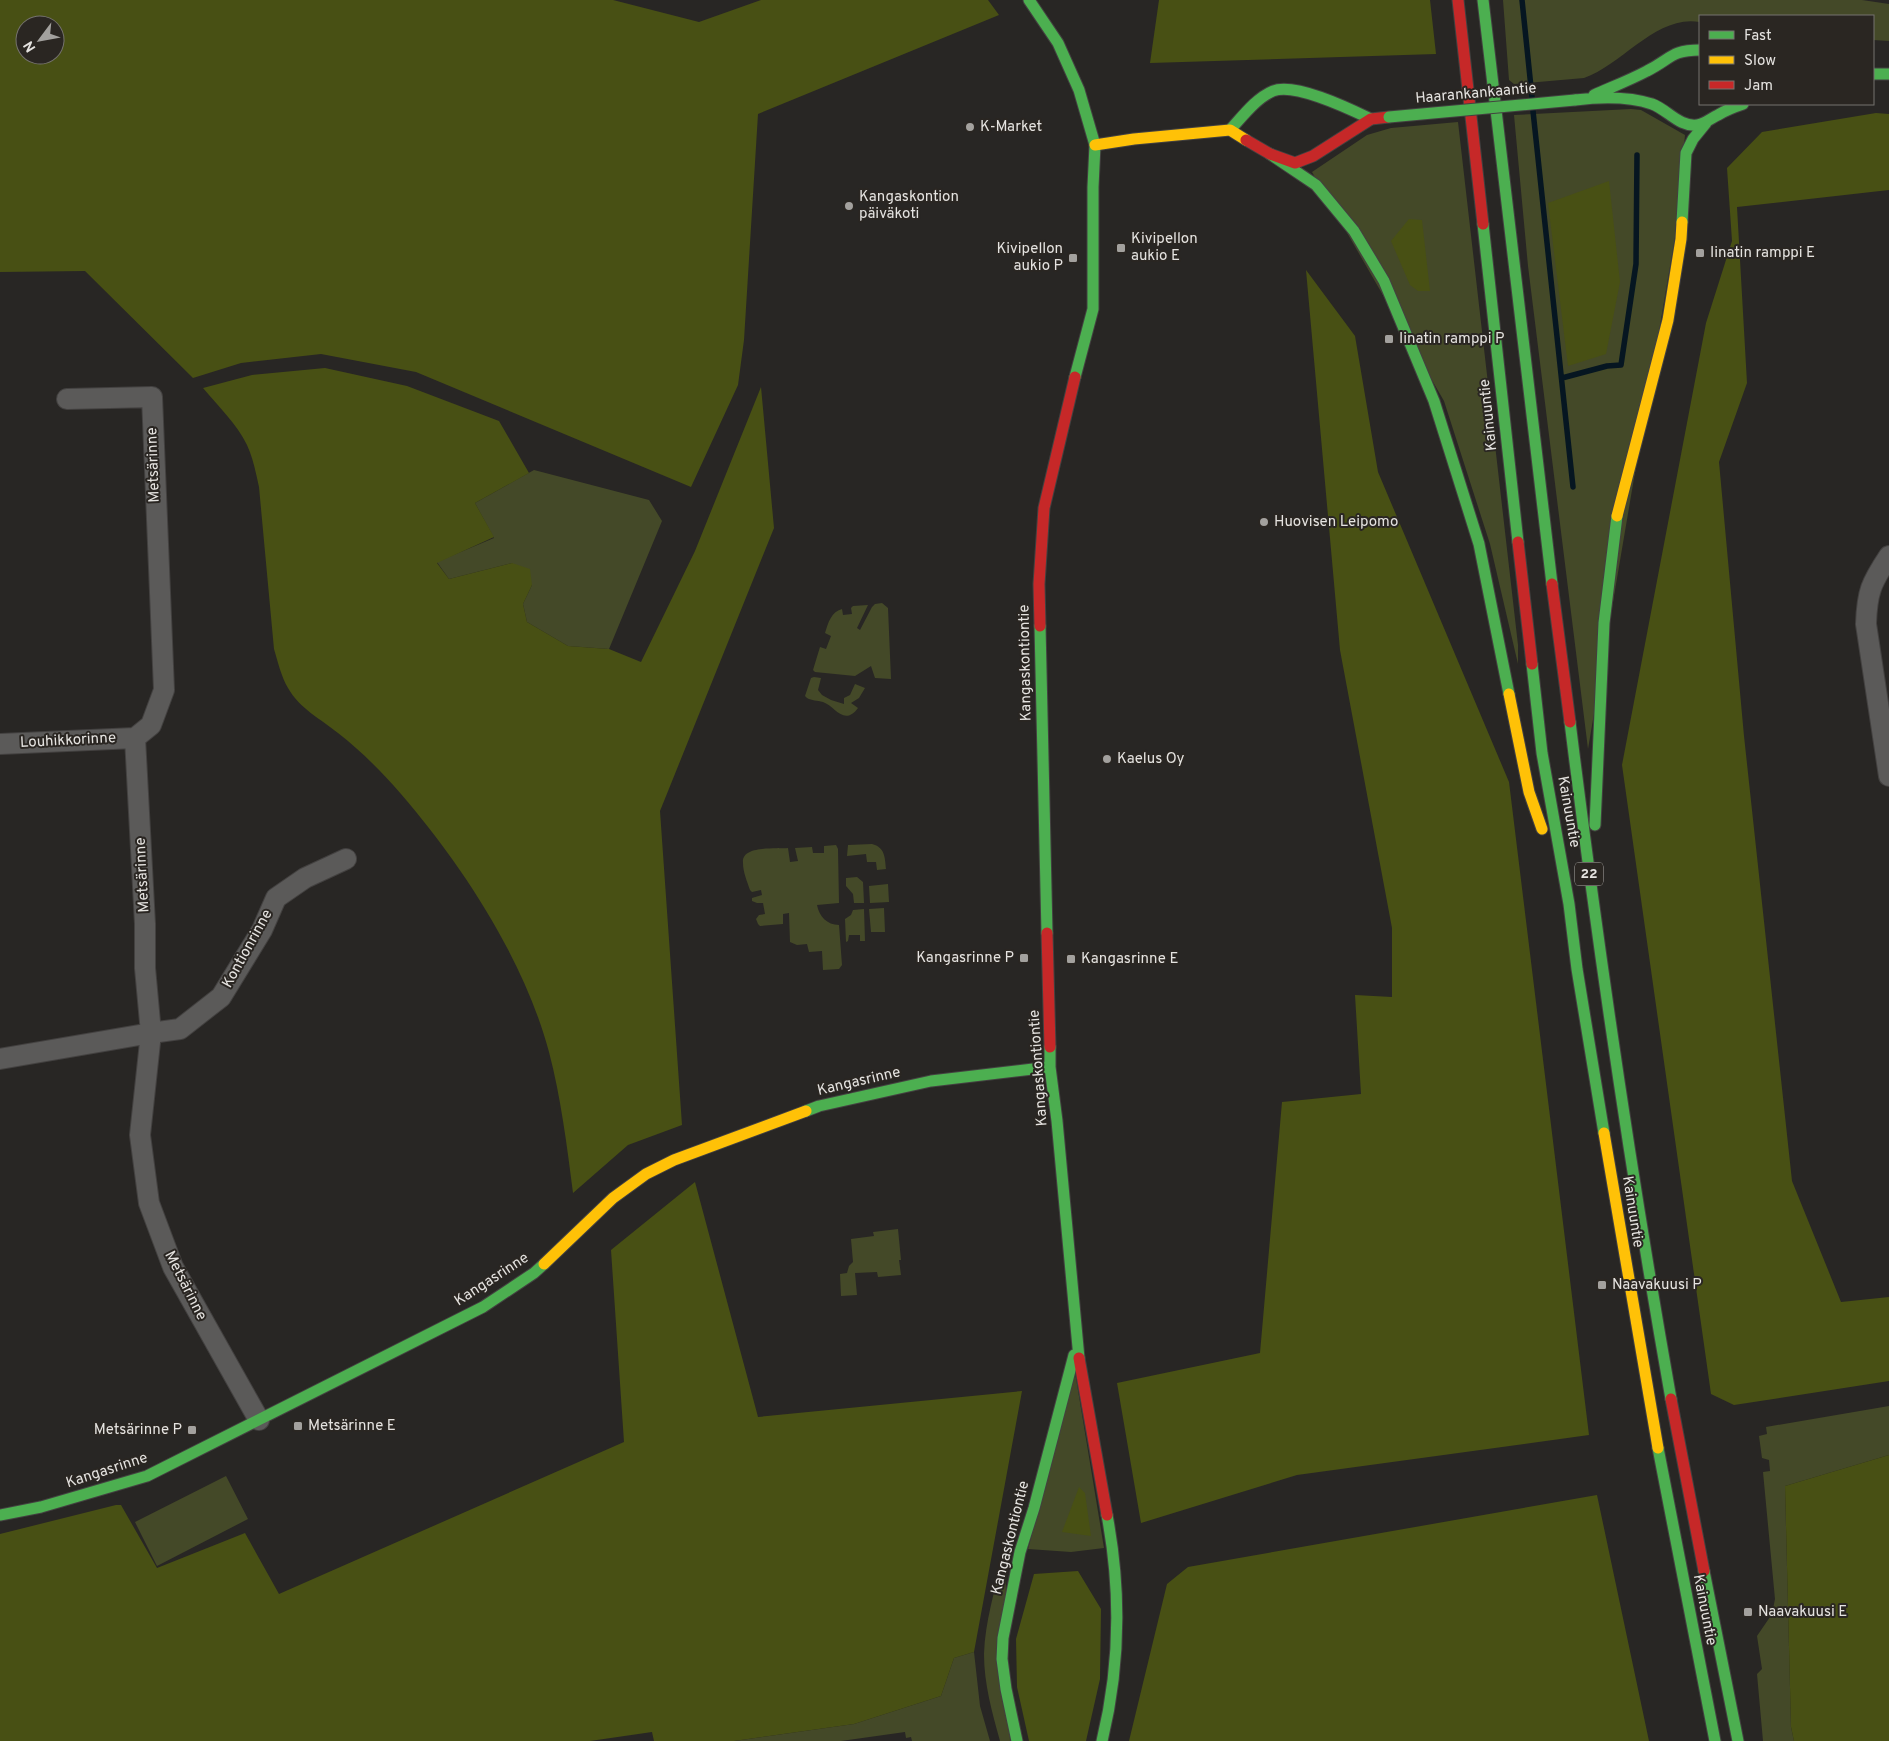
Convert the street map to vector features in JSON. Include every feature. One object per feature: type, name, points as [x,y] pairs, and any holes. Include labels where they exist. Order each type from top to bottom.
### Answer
[{"type":"main road","name":"Kangaskontiontie","points":[[1029,0],[1058,43],[1079,90],[1095,145],[1093,309],[1060,432],[1044,508],[1040,559],[1050,1067],[1057,1121],[1077,1346],[1114,1553],[1117,1638],[1109,1712],[1102,1741]]},
{"type":"main road","name":"Kainuuntie","points":[[1458,0],[1542,753],[1569,904],[1577,970],[1628,1282],[1666,1495],[1715,1741]]},
{"type":"main road","name":"Kainuuntie","points":[[1483,0],[1571,742],[1593,899],[1639,1213],[1687,1485],[1738,1741]]},
{"type":"main road","name":"Haarankankaantie","points":[[1579,99],[1641,75],[1684,50],[1699,50]]},
{"type":"main road","points":[[1874,74],[1889,74]]},
{"type":"main road","points":[[1095,145],[1230,130],[1274,90],[1296,89],[1353,110],[1371,119]]},
{"type":"main road","name":"Haarankankaantie","points":[[1230,130],[1270,154],[1295,162],[1313,156],[1371,119],[1389,117],[1579,99],[1639,100],[1655,105],[1668,116],[1681,122],[1695,125],[1706,123]]},
{"type":"main road","points":[[1258,103],[1253,117],[1254,128],[1270,154],[1316,185],[1354,232],[1384,281],[1434,401],[1479,544],[1529,792],[1569,904]]},
{"type":"main road","points":[[1593,899],[1604,623],[1616,521],[1668,320],[1681,239],[1687,148],[1706,123],[1722,108],[1737,105]]},
{"type":"main road","name":"Kangasrinne","points":[[0,1515],[41,1507],[146,1476],[484,1307],[534,1273],[613,1198],[646,1174],[674,1160],[820,1106],[931,1080],[1050,1067]]},
{"type":"main road","name":"Kangaskontiontie","points":[[1017,1741],[1002,1659],[1004,1638],[1020,1552],[1077,1346]]},
{"type":"street","name":"Metsärinne","points":[[67,399],[152,397],[164,690],[152,725],[136,738],[145,924],[145,968],[151,1033],[140,1135],[149,1203],[173,1267],[259,1420]]},
{"type":"street","points":[[1889,556],[1875,577],[1867,600],[1866,624],[1889,776]]},
{"type":"street","name":"Louhikkorinne","points":[[0,744],[136,738]]},
{"type":"street","name":"Kontionrinne","points":[[0,1059],[151,1033],[180,1030],[221,997],[262,930],[276,898],[305,878],[346,859]]},
{"type":"green space","points":[[0,0],[613,0],[699,22],[761,0],[988,0],[999,15],[758,114],[744,340],[738,385],[691,487],[416,372],[321,354],[241,363],[193,378],[85,271],[0,272]]},
{"type":"green space","points":[[1159,0],[1430,0],[1436,54],[1150,63]]},
{"type":"green space","points":[[1503,0],[1862,0],[1889,4],[1889,41],[1874,40],[1874,15],[1699,15],[1699,22],[1669,25],[1640,42],[1613,62],[1584,78],[1514,84],[1509,80]]},
{"type":"green space","points":[[1641,110],[1685,135],[1675,237],[1588,749],[1528,266],[1514,115]]},
{"type":"green space","points":[[1876,113],[1889,114],[1889,190],[1737,207],[1747,383],[1719,462],[1744,736],[1792,1181],[1841,1302],[1889,1297],[1889,1381],[1734,1405],[1711,1394],[1622,765],[1706,323],[1732,241],[1727,168],[1762,132]]},
{"type":"green space","points":[[1458,122],[1518,645],[1518,664],[1490,544],[1444,401],[1312,172],[1367,135],[1391,128]]},
{"type":"green space","points":[[1609,181],[1620,282],[1606,354],[1568,366],[1548,203]]},
{"type":"green space","points":[[1409,219],[1422,220],[1430,291],[1418,291],[1410,285],[1391,241]]},
{"type":"green space","points":[[1306,270],[1355,336],[1378,472],[1509,782],[1589,1435],[1297,1475],[1141,1523],[1117,1383],[1260,1353],[1282,1102],[1361,1094],[1355,995],[1392,997],[1392,928],[1340,650]]},
{"type":"green space","points":[[325,368],[407,386],[499,421],[529,473],[475,503],[494,537],[437,563],[449,579],[512,563],[530,569],[532,585],[523,604],[527,622],[568,646],[609,649],[641,662],[695,551],[761,387],[774,528],[660,811],[682,1125],[628,1145],[573,1193],[560,1104],[549,1052],[538,1017],[508,948],[468,883],[424,822],[371,762],[347,740],[298,702],[286,683],[278,664],[274,649],[259,487],[254,466],[247,445],[238,430],[203,388],[252,375]]},
{"type":"green space","points":[[534,470],[649,500],[662,521],[609,649],[568,646],[527,622],[523,604],[532,585],[512,563],[449,579],[437,562],[494,538],[475,503]]},
{"type":"green space","points":[[882,603],[888,608],[891,679],[875,678],[871,666],[855,676],[815,672],[813,670],[820,647],[826,649],[831,636],[825,633],[829,622],[838,610],[842,609],[843,615],[852,614],[851,608],[853,606],[868,605],[857,628],[860,630],[872,607],[875,604]]},
{"type":"green space","points":[[811,678],[821,678],[818,690],[822,695],[844,704],[844,698],[850,695],[855,684],[865,688],[859,698],[851,703],[858,708],[848,716],[844,716],[823,702],[807,698],[805,696]]},
{"type":"green space","points":[[872,844],[882,850],[886,869],[877,870],[876,862],[867,862],[866,854],[847,856],[848,845]]},
{"type":"green space","points":[[836,845],[838,849],[839,903],[817,905],[824,919],[839,925],[842,965],[839,969],[823,970],[822,951],[809,952],[807,944],[797,945],[790,942],[789,913],[783,914],[783,924],[760,926],[758,924],[756,919],[759,915],[765,914],[763,903],[752,901],[752,898],[762,895],[761,890],[752,892],[750,890],[744,873],[743,863],[744,857],[748,853],[760,849],[788,848],[790,862],[798,861],[795,848],[812,847],[813,853],[824,853],[824,846]]},
{"type":"green space","points":[[857,877],[863,882],[864,903],[854,903],[853,894],[846,886],[846,878]]},
{"type":"green space","points":[[888,884],[889,902],[870,903],[869,886]]},
{"type":"green space","points":[[884,908],[885,932],[871,932],[869,909]]},
{"type":"green space","points":[[864,909],[865,941],[860,941],[860,935],[849,935],[846,942],[845,919],[851,915],[853,910]]},
{"type":"green space","points":[[695,1182],[758,1417],[1022,1391],[974,1652],[954,1658],[941,1696],[854,1724],[734,1741],[654,1741],[652,1732],[590,1741],[0,1741],[0,1534],[121,1505],[157,1568],[245,1533],[279,1594],[624,1442],[611,1250]]},
{"type":"green space","points":[[898,1229],[901,1275],[878,1277],[877,1272],[855,1273],[857,1295],[841,1296],[840,1274],[847,1273],[849,1266],[853,1262],[851,1239],[874,1236],[873,1232]]},
{"type":"green space","points":[[1075,1372],[1104,1548],[1071,1552],[1028,1549]]},
{"type":"green space","points":[[1889,1406],[1889,1455],[1785,1486],[1791,1727],[1794,1741],[1763,1741],[1757,1674],[1762,1669],[1757,1636],[1772,1614],[1775,1599],[1763,1472],[1770,1471],[1769,1460],[1762,1458],[1759,1436],[1767,1434],[1766,1427]]},
{"type":"green space","points":[[1889,1455],[1889,1741],[1794,1741],[1791,1727],[1785,1486]]},
{"type":"green space","points":[[226,1476],[248,1519],[157,1566],[135,1522]]},
{"type":"green space","points":[[1079,1487],[1085,1493],[1091,1536],[1062,1532]]},
{"type":"green space","points":[[1597,1495],[1649,1741],[1129,1741],[1167,1584],[1188,1567]]},
{"type":"green space","points":[[1005,1557],[1010,1741],[1000,1741],[991,1709],[984,1654],[991,1606],[1002,1559]]},
{"type":"green space","points":[[1078,1571],[1101,1609],[1100,1679],[1086,1741],[1029,1741],[1017,1687],[1016,1639],[1034,1574]]},
{"type":"green space","points":[[974,1652],[980,1706],[990,1741],[912,1741],[911,1737],[906,1738],[905,1732],[841,1741],[734,1741],[854,1724],[941,1696],[954,1658]]},
{"type":"waterway","points":[[1522,0],[1532,97]]},
{"type":"waterway","points":[[1533,111],[1573,487]]},
{"type":"waterway","points":[[1562,378],[1607,366],[1621,365],[1636,264],[1637,155]]},
{"type":"traffic: fast","points":[[1029,0],[1058,43],[1079,90],[1095,145],[1093,309],[1075,377]]},
{"type":"traffic: fast","points":[[1483,0],[1552,584]]},
{"type":"traffic: fast","points":[[1594,95],[1655,67],[1677,53],[1699,50]]},
{"type":"traffic: fast","points":[[1874,74],[1889,74]]},
{"type":"traffic: fast","points":[[1230,130],[1261,98],[1273,91],[1283,89],[1308,93],[1371,119]]},
{"type":"traffic: fast","points":[[1575,100],[1614,98],[1643,101],[1658,107],[1679,121],[1691,125],[1703,123],[1740,105]]},
{"type":"traffic: fast","points":[[1389,117],[1575,100]]},
{"type":"traffic: fast","points":[[1682,222],[1686,153],[1693,139],[1706,123]]},
{"type":"traffic: fast","points":[[1270,154],[1316,185],[1354,231],[1384,281],[1434,401],[1479,544],[1509,694]]},
{"type":"traffic: fast","points":[[1483,224],[1518,542]]},
{"type":"traffic: fast","points":[[1595,825],[1604,623],[1617,516]]},
{"type":"traffic: fast","points":[[1040,626],[1047,933]]},
{"type":"traffic: fast","points":[[1532,664],[1542,753],[1569,904],[1577,969],[1604,1133]]},
{"type":"traffic: fast","points":[[1570,722],[1616,1061],[1671,1399]]},
{"type":"traffic: fast","points":[[1050,1047],[1050,1067],[1057,1121],[1079,1358]]},
{"type":"traffic: fast","points":[[806,1111],[819,1106],[931,1081],[1050,1067]]},
{"type":"traffic: fast","points":[[0,1515],[41,1507],[147,1476],[483,1307],[534,1273],[544,1264]]},
{"type":"traffic: fast","points":[[1017,1741],[1006,1689],[1002,1659],[1003,1638],[1020,1552],[1034,1508],[1074,1355]]},
{"type":"traffic: fast","points":[[1658,1448],[1715,1741]]},
{"type":"traffic: fast","points":[[1102,1741],[1112,1685],[1116,1628],[1115,1571],[1107,1515]]},
{"type":"traffic: fast","points":[[1704,1571],[1738,1741]]},
{"type":"traffic: slow","points":[[1095,145],[1134,139],[1230,130],[1246,140]]},
{"type":"traffic: slow","points":[[1617,516],[1668,320],[1682,222]]},
{"type":"traffic: slow","points":[[1509,694],[1529,792],[1542,829]]},
{"type":"traffic: slow","points":[[544,1264],[613,1198],[646,1174],[674,1160],[806,1111]]},
{"type":"traffic: slow","points":[[1604,1133],[1658,1448]]},
{"type":"traffic: jam","points":[[1458,0],[1483,224]]},
{"type":"traffic: jam","points":[[1246,140],[1270,154],[1295,163],[1313,156],[1371,119],[1389,117]]},
{"type":"traffic: jam","points":[[1040,626],[1039,584],[1044,508],[1075,377]]},
{"type":"traffic: jam","points":[[1518,542],[1532,664]]},
{"type":"traffic: jam","points":[[1552,584],[1570,722]]},
{"type":"traffic: jam","points":[[1047,933],[1050,1047]]},
{"type":"traffic: jam","points":[[1079,1358],[1107,1515]]},
{"type":"traffic: jam","points":[[1671,1399],[1704,1571]]},
{"type":"place","name":"K-Market","points":[[970,127]]},
{"type":"place","name":"Kangaskontion päiväkoti","points":[[849,206]]},
{"type":"place","name":"Kivipellon aukio E","points":[[1121,248]]},
{"type":"place","name":"Iinatin ramppi E","points":[[1700,253]]},
{"type":"place","name":"Kivipellon aukio P","points":[[1073,258]]},
{"type":"place","name":"Iinatin ramppi P","points":[[1389,339]]},
{"type":"place","name":"Huovisen Leipomo","points":[[1264,522]]},
{"type":"place","name":"Kaelus Oy","points":[[1107,759]]},
{"type":"place","name":"Kangasrinne P","points":[[1024,958]]},
{"type":"place","name":"Kangasrinne E","points":[[1071,959]]},
{"type":"place","name":"Naavakuusi P","points":[[1602,1285]]},
{"type":"place","name":"Metsärinne E","points":[[298,1426]]},
{"type":"place","name":"Metsärinne P","points":[[192,1430]]},
{"type":"place","name":"Naavakuusi E","points":[[1748,1612]]}]
